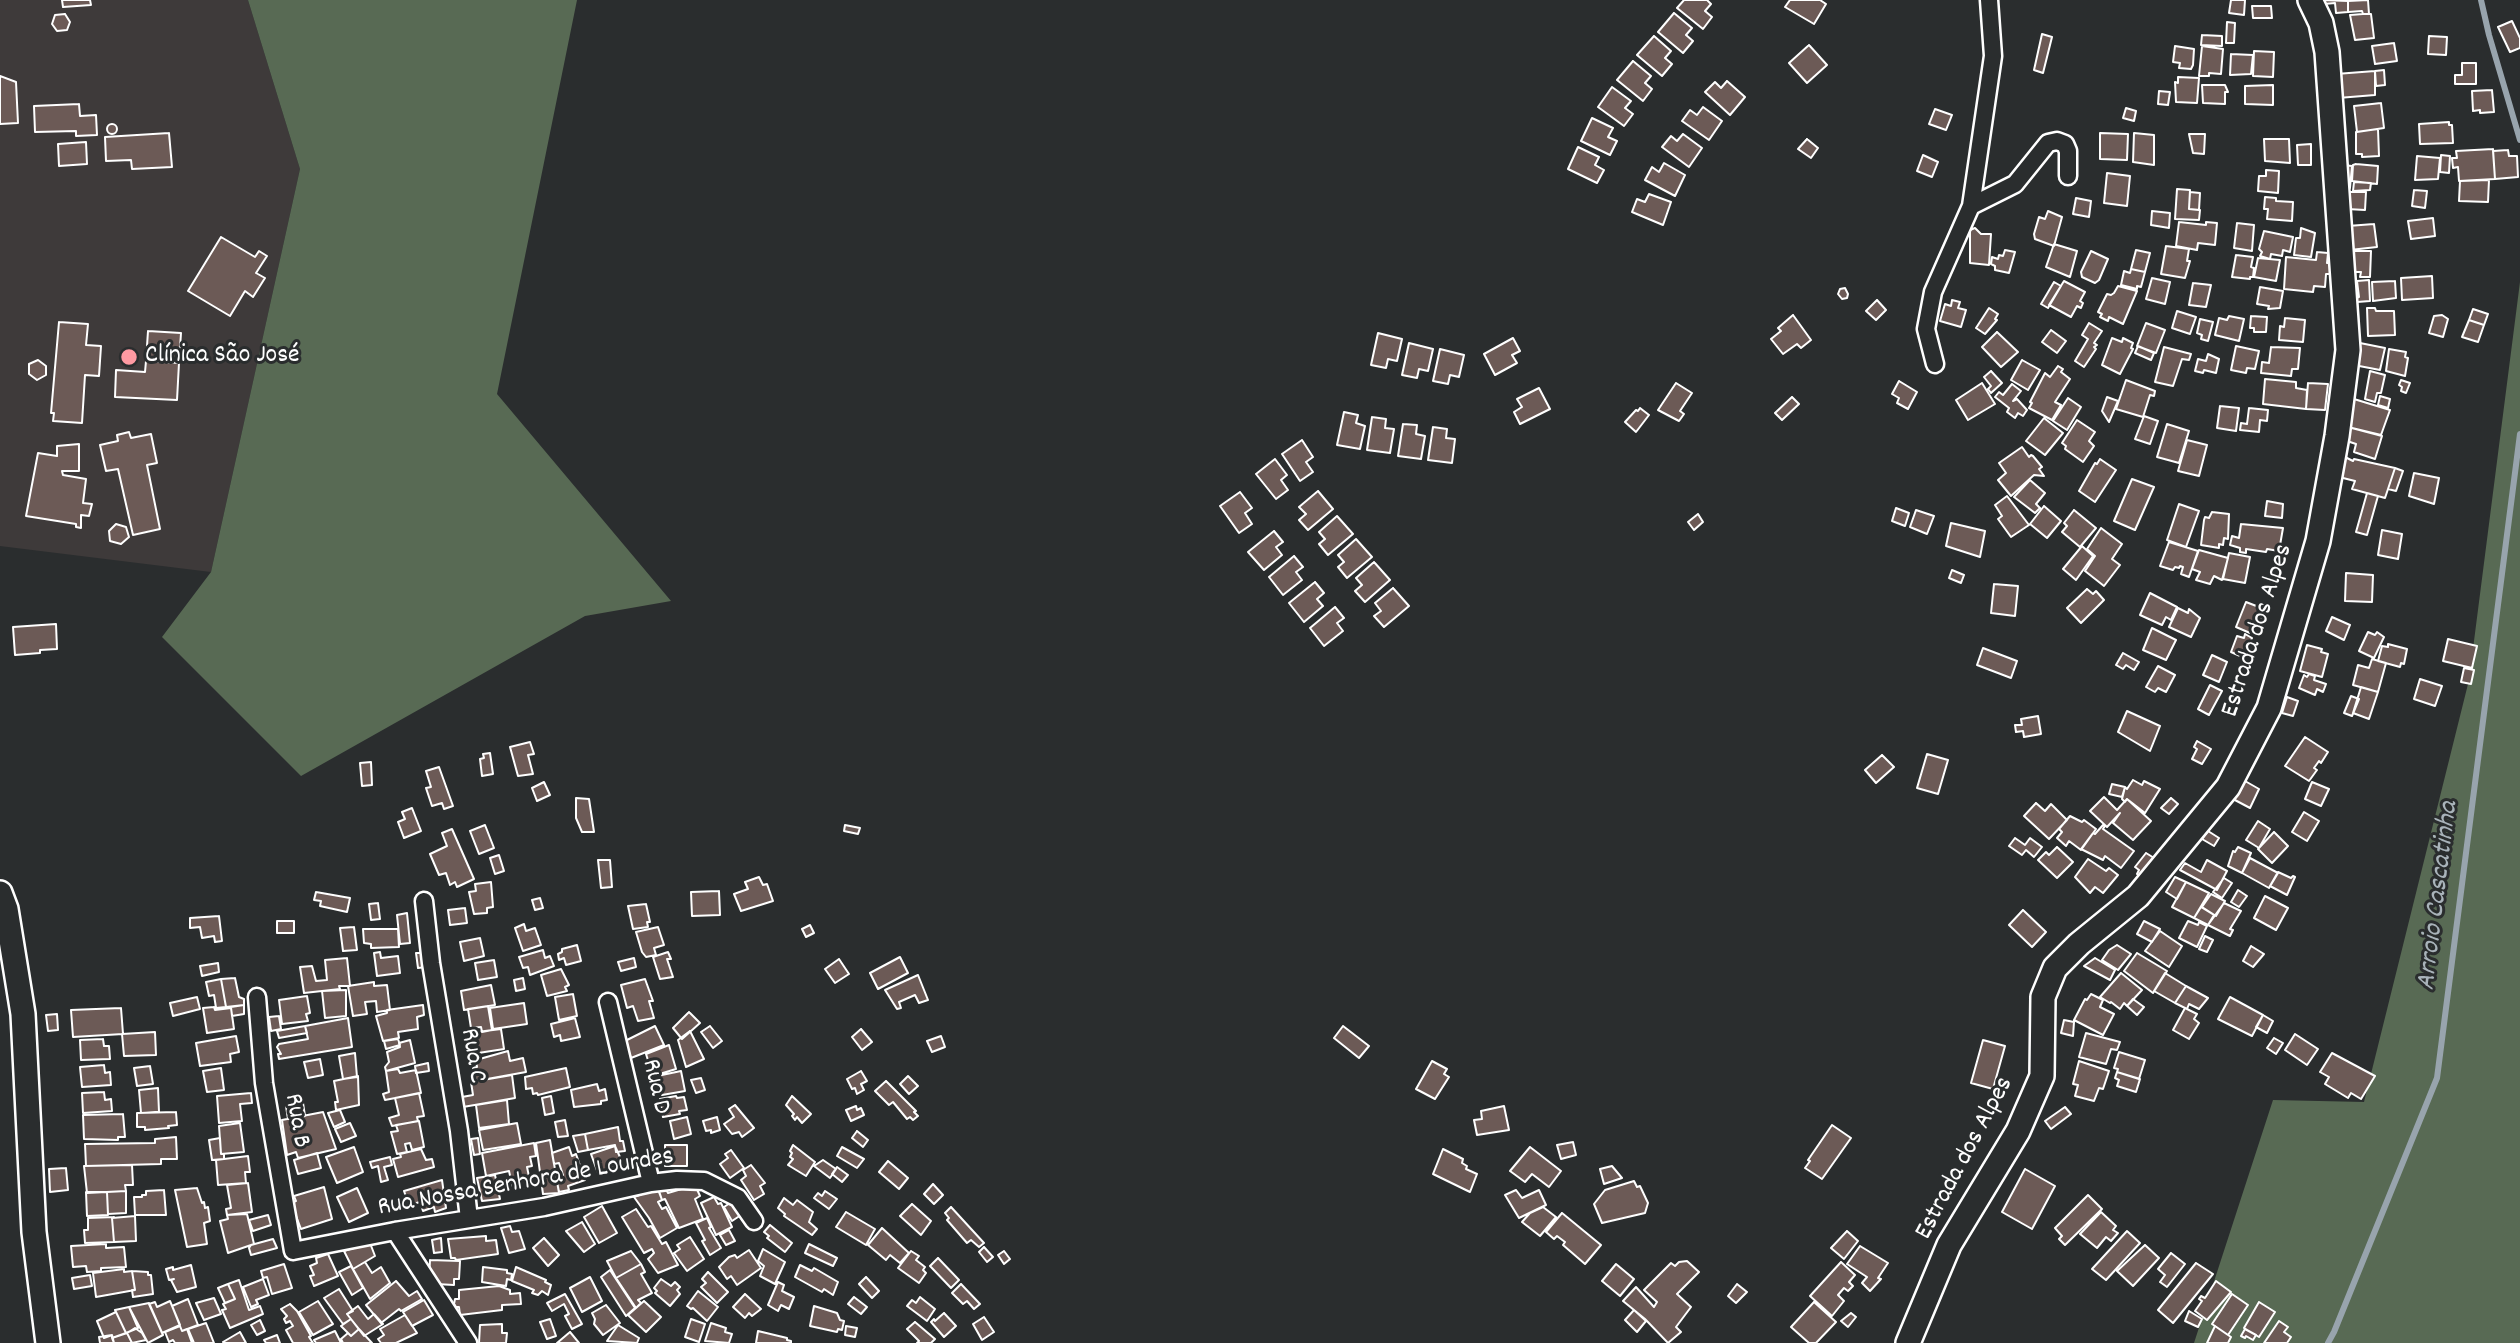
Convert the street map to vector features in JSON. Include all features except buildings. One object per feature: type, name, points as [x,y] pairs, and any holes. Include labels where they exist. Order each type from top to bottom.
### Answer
[{"type":"street","points":[[1935,364],[1926,329],[1933,292],[1971,206],[1993,56],[1989,0]]},
{"type":"street","name":"Estrada dos Alpes","points":[[1908,1343],[1949,1245],[2018,1131],[2042,1076],[2043,997],[2055,968],[2079,944],[2138,896],[2228,787],[2269,708],[2318,541],[2337,436],[2348,350],[2327,52],[2320,23],[2310,0]]},
{"type":"street","points":[[1971,206],[2015,184],[2048,143],[2057,141],[2065,144],[2068,151],[2068,176]]},
{"type":"street","points":[[0,893],[6,909],[23,1014],[34,1232],[48,1343]]},
{"type":"street","name":"Rua C","points":[[424,901],[430,963],[459,1131],[469,1219]]},
{"type":"street","name":"Rua B","points":[[257,997],[264,1083],[293,1251]]},
{"type":"street","name":"Rua D","points":[[608,1002],[651,1183]]},
{"type":"street","name":"Rua Nossa Senhora de Lourdes","points":[[293,1251],[544,1207],[651,1183],[677,1180],[704,1181],[738,1198],[754,1221]]},
{"type":"street","points":[[395,1231],[468,1343]]},
{"type":"shaded area","name":"Clínica São José","points":[[0,0],[248,0],[300,169],[211,572],[0,546]]},
{"type":"green space","points":[[248,0],[577,0],[497,394],[671,601],[585,616],[301,776],[162,637],[211,572],[300,169]]},
{"type":"green space","points":[[2520,282],[2520,1343],[2194,1343],[2273,1100],[2364,1102],[2469,680]]},
{"type":"waterway","name":"Arroio Cascatinha","points":[[2481,0],[2520,140]]},
{"type":"waterway","name":"Arroio Cascatinha","points":[[2328,1343],[2437,1078],[2520,434]]},
{"type":"place","name":"Clínica São José","points":[[129,357]]}]
